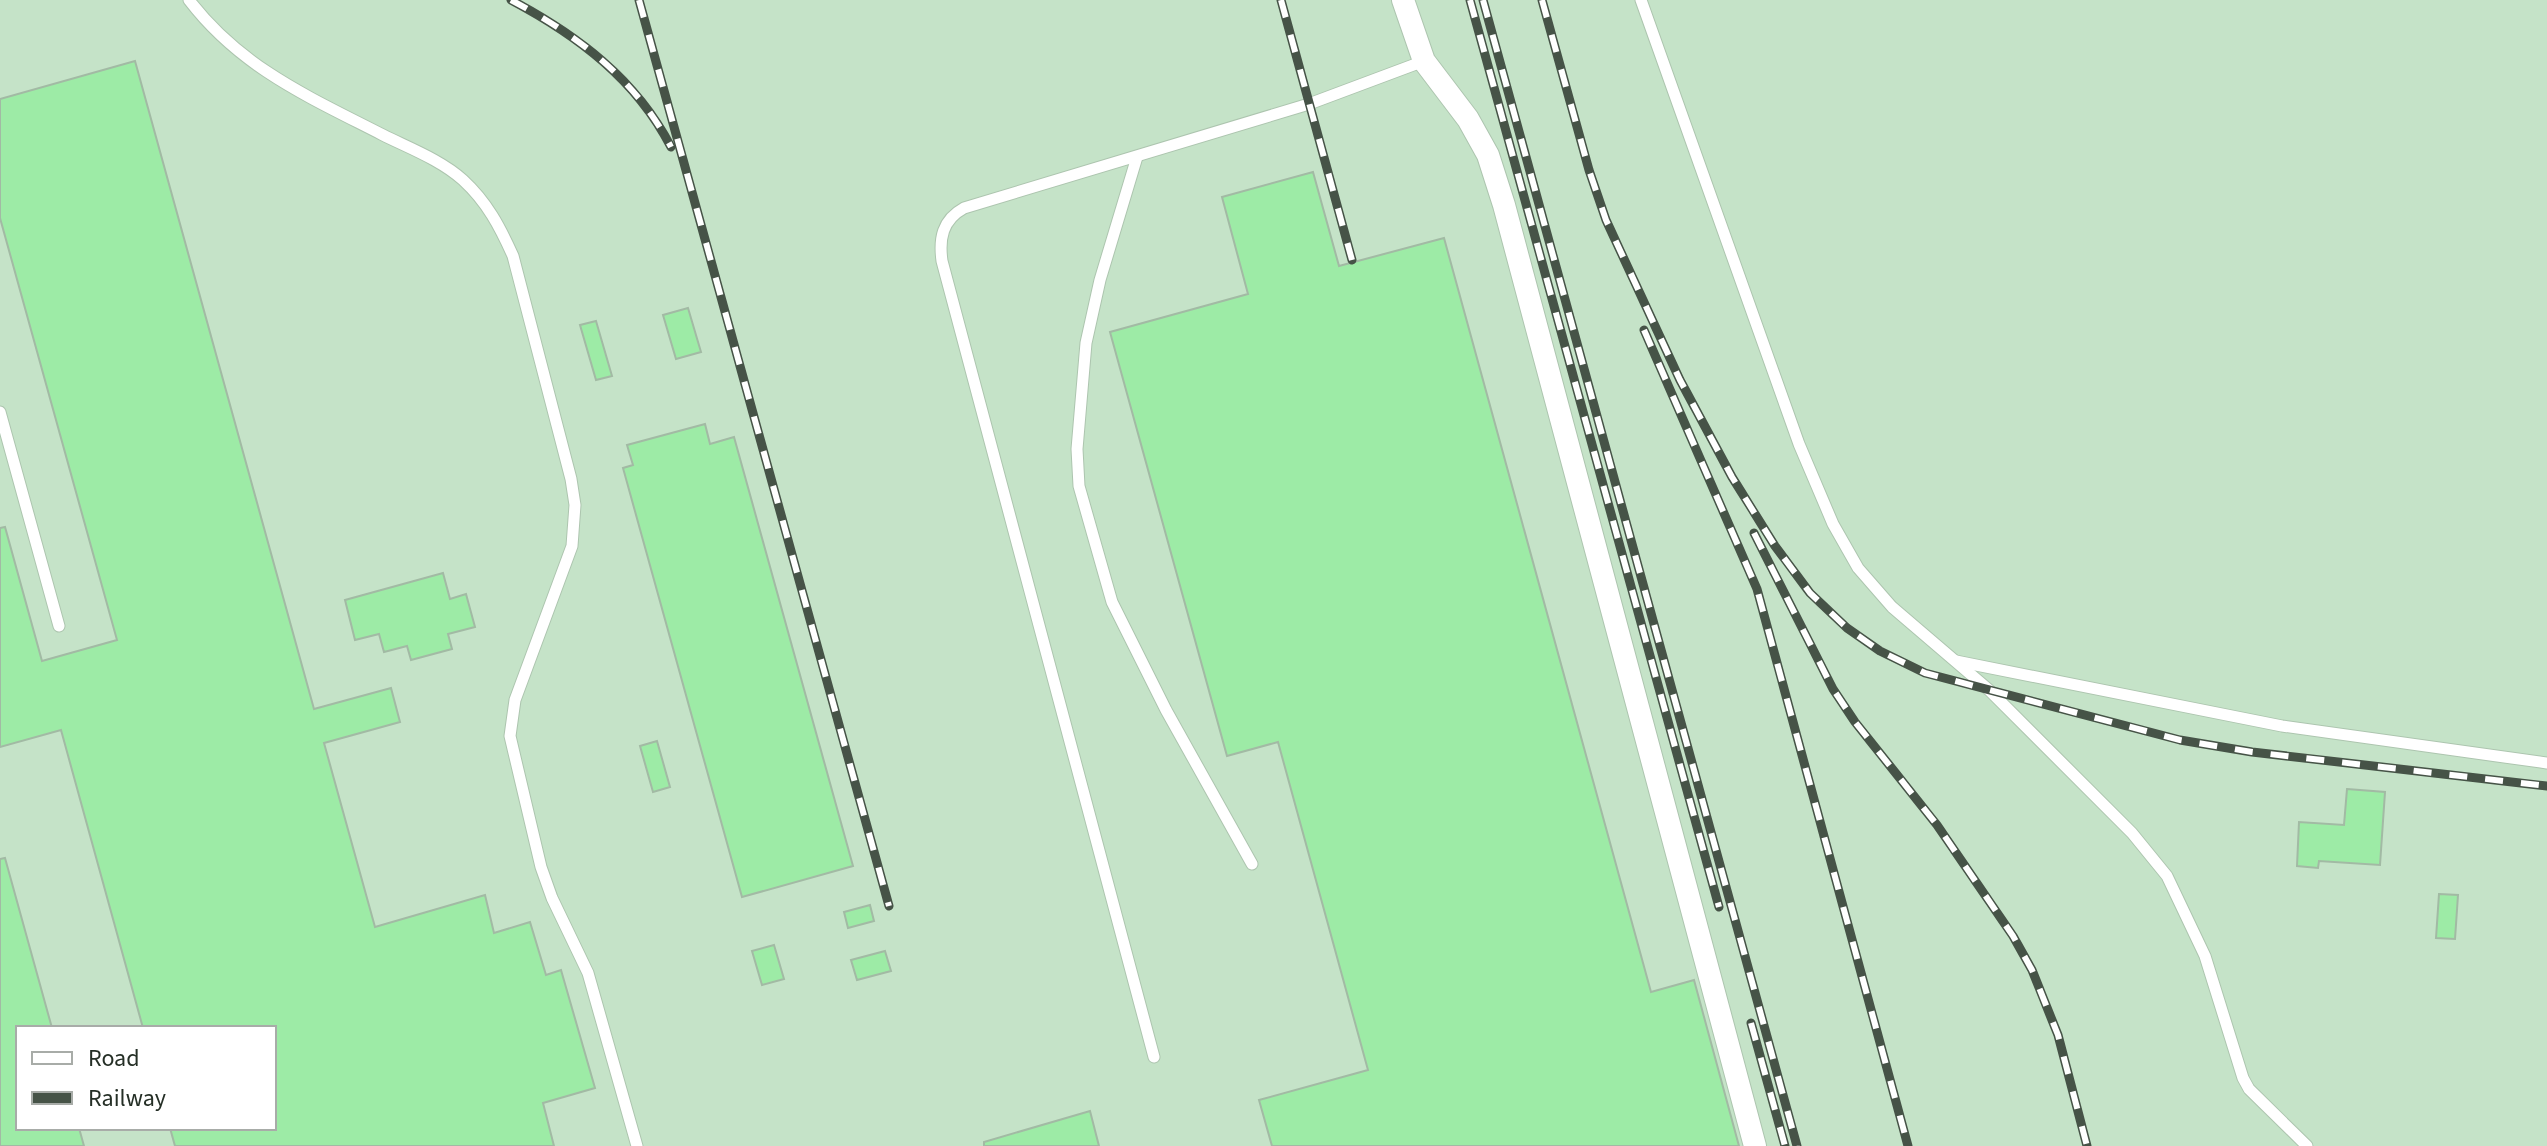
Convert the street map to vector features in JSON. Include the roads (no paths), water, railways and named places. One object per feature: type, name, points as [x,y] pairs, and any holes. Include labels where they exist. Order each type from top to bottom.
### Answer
[{"type":"street","points":[[1403,0],[1424,61],[1468,119],[1488,155],[1504,205],[1755,1146]]},
{"type":"lane","points":[[189,0],[205,21],[262,71],[425,156],[460,178],[499,223],[513,256],[571,479],[575,515],[572,546],[515,700],[510,736],[541,867],[552,898],[588,973],[637,1146]]},
{"type":"lane","points":[[1641,0],[1799,444],[1833,524],[1858,568],[1892,607],[1989,690],[2132,833],[2167,876],[2205,956],[2243,1078],[2249,1089],[2307,1146]]},
{"type":"lane","points":[[1154,1057],[940,246],[947,223],[964,208],[1309,104],[1424,61]]},
{"type":"lane","points":[[1137,157],[1100,280],[1086,343],[1077,449],[1079,486],[1112,602],[1166,710],[1252,864]]},
{"type":"lane","points":[[0,412],[59,626]]},
{"type":"lane","points":[[1956,660],[2282,726],[2547,763]]},
{"type":"railway","points":[[511,0],[559,28],[603,61],[641,100],[671,147]]},
{"type":"railway","points":[[639,0],[889,906]]},
{"type":"railway","points":[[1281,0],[1352,260]]},
{"type":"railway","points":[[1470,0],[1719,907]]},
{"type":"railway","points":[[1483,0],[1797,1146]]},
{"type":"railway","points":[[1542,0],[1606,220],[1680,380],[1732,477],[1775,546],[1810,593],[1847,628],[1880,651],[1925,673],[2180,740],[2252,752],[2547,786]]},
{"type":"railway","points":[[1644,330],[1757,589],[1908,1146]]},
{"type":"railway","points":[[1754,533],[1833,689],[1855,722],[1937,825],[2013,936],[2032,970],[2058,1035],[2087,1146]]},
{"type":"railway","points":[[1751,1023],[1785,1146]]}]
